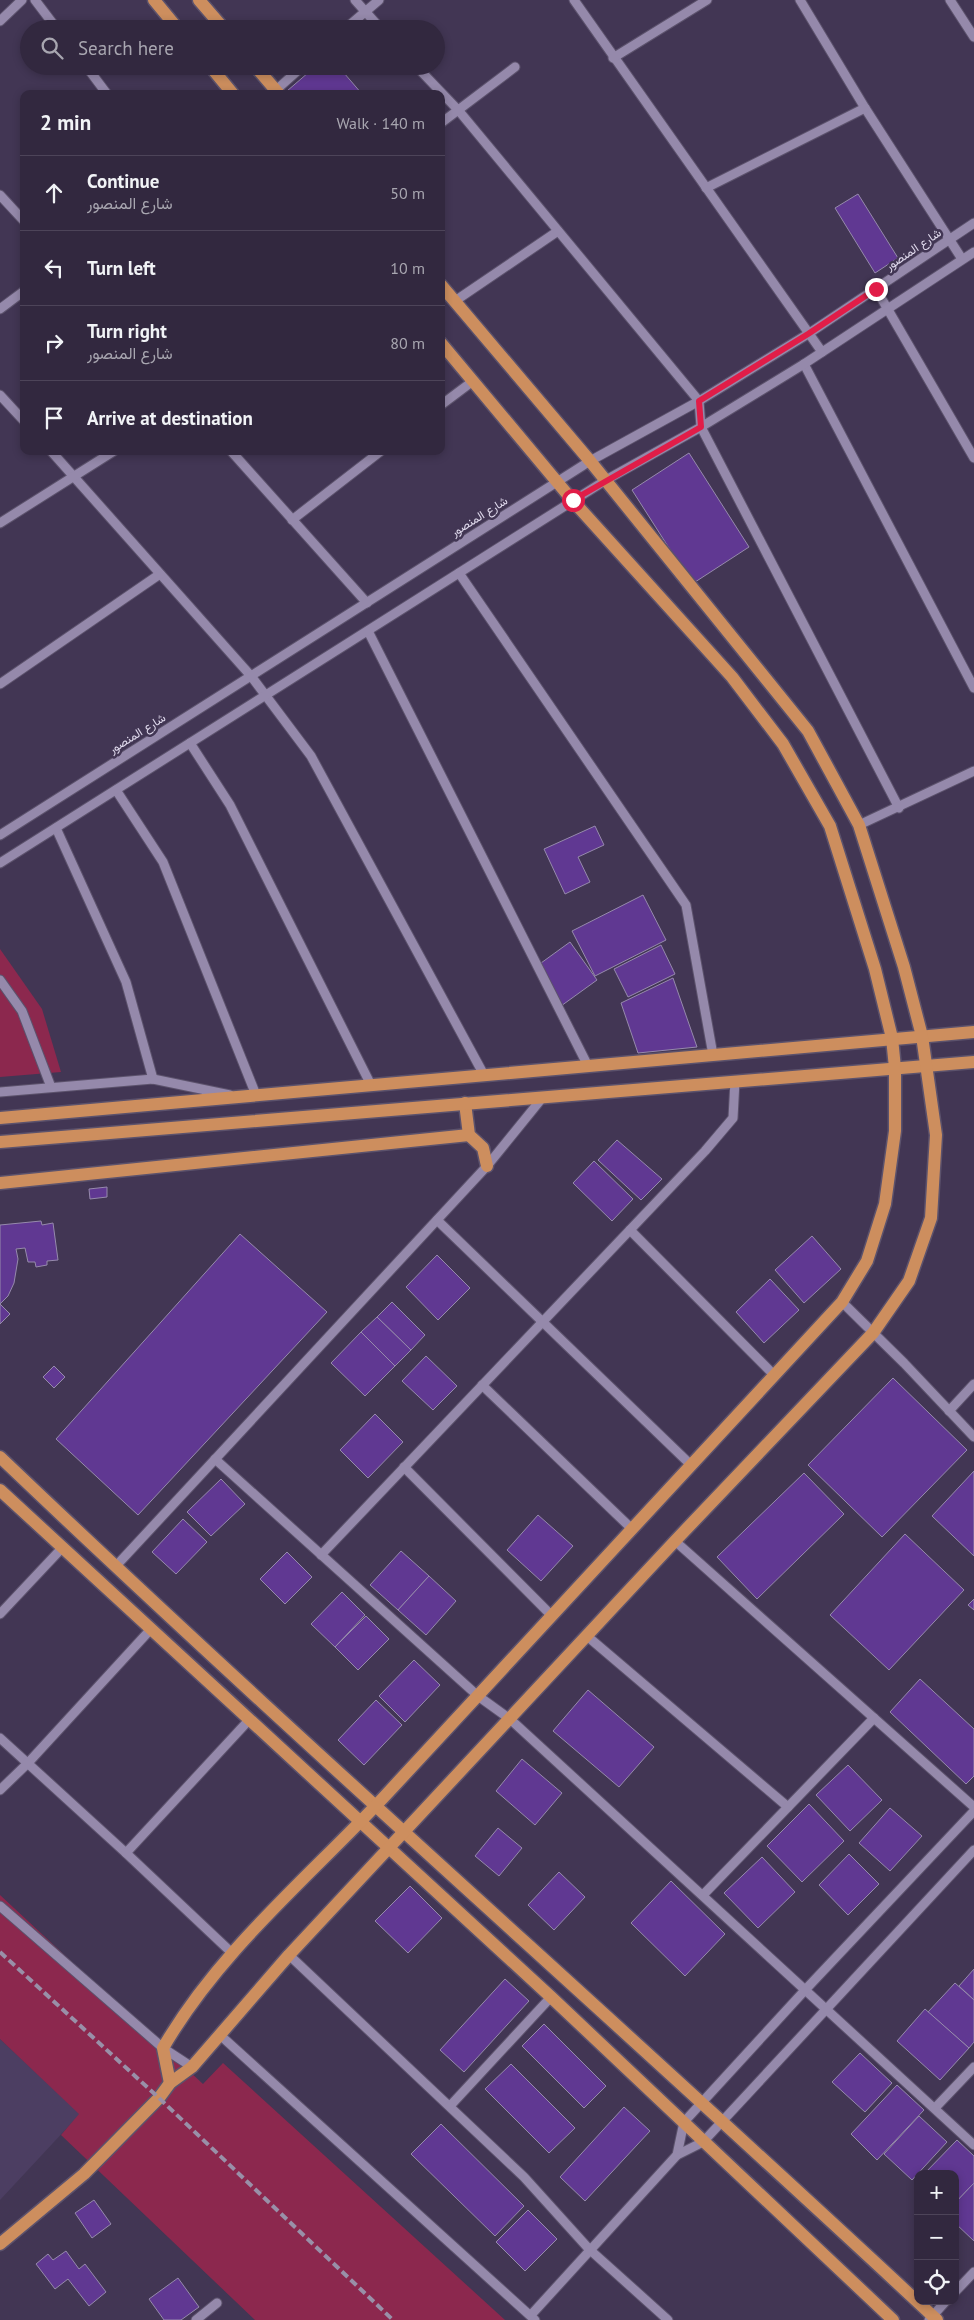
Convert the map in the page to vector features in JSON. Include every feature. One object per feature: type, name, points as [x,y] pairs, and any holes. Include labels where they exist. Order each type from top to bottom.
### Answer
[{"type":"main road","points":[[154,0],[171,20]]},
{"type":"main road","points":[[199,0],[216,20]]},
{"type":"main road","points":[[217,75],[230,90]]},
{"type":"main road","points":[[263,75],[275,90]]},
{"type":"main road","points":[[0,2244],[84,2174],[159,2098],[170,2083],[192,2067],[289,1956],[389,1848],[873,1333],[909,1281],[931,1218],[936,1134],[922,1036],[904,967],[859,825],[808,732],[606,480],[445,290]]},
{"type":"main road","points":[[170,2083],[163,2048],[180,2018],[232,1953],[376,1805],[842,1302],[867,1261],[885,1204],[895,1131],[895,1068],[892,1038],[875,969],[830,826],[784,744],[732,677],[573,500],[445,348]]},
{"type":"main road","points":[[0,1118],[974,1032]]},
{"type":"main road","points":[[0,1142],[974,1062]]},
{"type":"main road","points":[[465,1103],[469,1134],[483,1148],[487,1166]]},
{"type":"main road","points":[[0,1183],[469,1134]]},
{"type":"main road","points":[[0,1457],[405,1832],[702,2101],[933,2319]]},
{"type":"main road","points":[[0,1490],[551,1997],[893,2320]]},
{"type":"street","points":[[0,21],[22,0]]},
{"type":"street","points":[[35,0],[50,20]]},
{"type":"street","points":[[355,0],[373,20]]},
{"type":"street","points":[[355,20],[379,0]]},
{"type":"street","points":[[574,0],[613,58],[822,352]]},
{"type":"street","points":[[613,58],[707,0]]},
{"type":"street","points":[[800,0],[865,108],[962,259]]},
{"type":"street","points":[[950,0],[974,37]]},
{"type":"street","points":[[445,120],[515,67]]},
{"type":"street","points":[[93,75],[104,90]]},
{"type":"street","points":[[279,90],[293,75]]},
{"type":"street","points":[[424,75],[438,90]]},
{"type":"street","points":[[445,97],[699,401],[701,427],[899,808]]},
{"type":"street","points":[[706,188],[865,108]]},
{"type":"street","points":[[0,194],[20,216]]},
{"type":"street","name":"شارع المنصور","points":[[0,835],[590,461],[699,401],[808,334],[973,226]]},
{"type":"street","points":[[455,301],[558,231]]},
{"type":"street","points":[[0,863],[573,500],[701,427],[804,364],[974,252]]},
{"type":"street","points":[[876,289],[974,458]]},
{"type":"street","points":[[0,309],[20,294]]},
{"type":"street","points":[[804,364],[974,688]]},
{"type":"street","points":[[445,402],[473,381]]},
{"type":"street","points":[[0,395],[20,417]]},
{"type":"street","points":[[54,455],[251,676],[311,756],[484,1075]]},
{"type":"street","points":[[0,524],[108,455]]},
{"type":"street","points":[[235,455],[367,602]]},
{"type":"street","points":[[292,520],[376,455]]},
{"type":"street","points":[[459,573],[686,905],[714,1055]]},
{"type":"street","points":[[0,684],[160,574]]},
{"type":"street","points":[[368,630],[588,1066]]},
{"type":"street","points":[[190,743],[230,805],[371,1085]]},
{"type":"street","points":[[859,825],[899,808],[974,771]]},
{"type":"street","points":[[116,790],[163,862],[256,1096]]},
{"type":"street","points":[[56,828],[126,982],[152,1079]]},
{"type":"street","points":[[0,980],[22,1011],[51,1088]]},
{"type":"street","points":[[0,1092],[152,1079],[242,1097]]},
{"type":"street","points":[[320,1555],[706,1151],[732,1118],[735,1082]]},
{"type":"street","points":[[116,1566],[487,1166],[543,1097]]},
{"type":"street","points":[[437,1220],[691,1466]]},
{"type":"street","points":[[630,1230],[774,1375]]},
{"type":"street","points":[[842,1302],[974,1437]]},
{"type":"street","points":[[949,1410],[974,1384]]},
{"type":"street","points":[[482,1385],[632,1529]]},
{"type":"street","points":[[215,1459],[478,1696],[510,1719],[974,2145]]},
{"type":"street","points":[[404,1467],[552,1616]]},
{"type":"street","points":[[675,1542],[974,1807]]},
{"type":"street","points":[[0,1614],[62,1548]]},
{"type":"street","points":[[0,1790],[28,1764],[151,1629]]},
{"type":"street","points":[[587,1636],[788,1807]]},
{"type":"street","points":[[703,1895],[874,1718]]},
{"type":"street","points":[[126,1852],[249,1720]]},
{"type":"street","points":[[0,1738],[126,1852],[232,1953]]},
{"type":"street","points":[[677,2155],[684,2122],[702,2101],[974,1811]]},
{"type":"street","points":[[220,2035],[533,2318],[589,2249],[677,2155],[703,2142],[974,1850]]},
{"type":"street","points":[[0,1906],[163,2048],[192,2067]]},
{"type":"street","points":[[289,1956],[524,2177],[589,2249],[668,2320]]},
{"type":"street","points":[[450,2106],[551,1997]]},
{"type":"street","points":[[935,2108],[974,2067]]},
{"type":"street","points":[[959,2288],[974,2272]]},
{"type":"street","points":[[196,2320],[217,2303]]},
{"type":"street","points":[[933,2319],[943,2305]]},
{"type":"shaded area","points":[[0,949],[42,1009],[61,1072],[0,1077]]},
{"type":"shaded area","points":[[0,1895],[203,2084],[223,2063],[505,2320],[255,2320],[61,2135],[79,2114],[0,2039]]},
{"type":"shaded area","points":[[0,2039],[80,2114],[0,2200]]},
{"type":"building","points":[[306,75],[346,75],[359,90],[288,90]]},
{"type":"building","points":[[858,194],[898,258],[875,273],[835,208]]},
{"type":"building","points":[[689,453],[749,547],[692,584],[632,490]]},
{"type":"building","points":[[595,826],[604,845],[578,857],[590,882],[565,894],[544,849]]},
{"type":"building","points":[[643,895],[666,940],[595,976],[572,931]]},
{"type":"building","points":[[570,942],[597,980],[561,1006],[541,963]]},
{"type":"building","points":[[661,945],[675,974],[628,997],[614,969]]},
{"type":"building","points":[[673,978],[697,1047],[638,1053],[621,1003]]},
{"type":"building","points":[[617,1140],[662,1179],[641,1200],[598,1160]]},
{"type":"building","points":[[594,1161],[633,1199],[612,1221],[573,1183]]},
{"type":"building","points":[[107,1187],[107,1197],[90,1199],[89,1189]]},
{"type":"building","points":[[41,1221],[42,1225],[53,1223],[58,1260],[47,1261],[47,1265],[36,1267],[35,1262],[28,1262],[25,1248],[16,1249],[18,1259],[14,1283],[8,1296],[0,1304],[0,1225]]},
{"type":"building","points":[[240,1234],[327,1312],[138,1515],[56,1439]]},
{"type":"building","points":[[812,1236],[841,1269],[804,1303],[775,1270]]},
{"type":"building","points":[[437,1255],[470,1288],[438,1320],[406,1287]]},
{"type":"building","points":[[770,1279],[799,1310],[764,1343],[736,1312]]},
{"type":"building","points":[[392,1302],[425,1335],[411,1350],[377,1317]]},
{"type":"building","points":[[0,1304],[10,1314],[0,1324]]},
{"type":"building","points":[[377,1317],[411,1350],[395,1366],[361,1332]]},
{"type":"building","points":[[361,1332],[395,1366],[365,1396],[331,1363]]},
{"type":"building","points":[[426,1356],[457,1386],[433,1410],[402,1381]]},
{"type":"building","points":[[54,1366],[65,1377],[54,1388],[43,1377]]},
{"type":"building","points":[[893,1378],[967,1450],[882,1537],[808,1465]]},
{"type":"building","points":[[375,1414],[403,1442],[368,1478],[340,1450]]},
{"type":"building","points":[[974,1471],[974,1556],[932,1516]]},
{"type":"building","points":[[804,1473],[844,1514],[757,1599],[717,1557]]},
{"type":"building","points":[[221,1479],[245,1504],[211,1536],[187,1512]]},
{"type":"building","points":[[538,1515],[573,1546],[541,1581],[507,1550]]},
{"type":"building","points":[[183,1519],[207,1542],[176,1574],[152,1552]]},
{"type":"building","points":[[905,1534],[964,1590],[889,1670],[830,1615]]},
{"type":"building","points":[[401,1551],[429,1576],[398,1610],[370,1585]]},
{"type":"building","points":[[287,1552],[312,1577],[285,1604],[260,1579]]},
{"type":"building","points":[[429,1576],[456,1601],[426,1635],[398,1610]]},
{"type":"building","points":[[342,1592],[365,1615],[335,1647],[311,1624]]},
{"type":"building","points":[[974,1599],[974,1610],[968,1605]]},
{"type":"building","points":[[366,1616],[389,1639],[358,1670],[335,1647]]},
{"type":"building","points":[[414,1660],[440,1685],[405,1722],[379,1696]]},
{"type":"building","points":[[920,1679],[974,1729],[974,1776],[966,1784],[890,1712]]},
{"type":"building","points":[[588,1690],[654,1747],[619,1787],[553,1731]]},
{"type":"building","points":[[376,1700],[402,1725],[364,1765],[338,1740]]},
{"type":"building","points":[[522,1759],[562,1793],[535,1825],[496,1791]]},
{"type":"building","points":[[848,1765],[882,1800],[850,1831],[816,1795]]},
{"type":"building","points":[[809,1804],[844,1841],[802,1882],[767,1846]]},
{"type":"building","points":[[890,1808],[922,1836],[890,1871],[859,1843]]},
{"type":"building","points":[[498,1828],[522,1848],[499,1876],[475,1856]]},
{"type":"building","points":[[849,1854],[879,1884],[848,1915],[819,1885]]},
{"type":"building","points":[[762,1857],[795,1892],[758,1928],[724,1893]]},
{"type":"building","points":[[559,1872],[585,1897],[554,1930],[528,1905]]},
{"type":"building","points":[[671,1881],[725,1934],[685,1976],[631,1923]]},
{"type":"building","points":[[410,1886],[442,1918],[408,1953],[375,1921]]},
{"type":"building","points":[[974,1969],[974,2000],[959,1986]]},
{"type":"building","points":[[505,1979],[529,2001],[464,2072],[440,2050]]},
{"type":"building","points":[[955,1983],[974,2000],[974,2042],[969,2048],[928,2012]]},
{"type":"building","points":[[925,2009],[969,2048],[940,2080],[897,2041]]},
{"type":"building","points":[[544,2024],[606,2086],[584,2108],[522,2046]]},
{"type":"building","points":[[860,2053],[892,2083],[865,2112],[832,2082]]},
{"type":"building","points":[[511,2064],[575,2128],[549,2153],[485,2089]]},
{"type":"building","points":[[897,2085],[924,2110],[877,2160],[851,2134]]},
{"type":"building","points":[[624,2107],[650,2131],[585,2201],[560,2177]]},
{"type":"building","points":[[919,2116],[947,2142],[921,2170],[914,2170],[914,2178],[912,2180],[884,2154]]},
{"type":"building","points":[[441,2124],[524,2206],[495,2236],[411,2154]]},
{"type":"building","points":[[957,2140],[974,2156],[974,2183],[959,2199],[959,2170],[928,2170]]},
{"type":"building","points":[[974,2183],[974,2241],[959,2227],[959,2199]]},
{"type":"building","points":[[94,2200],[111,2224],[92,2238],[75,2213]]},
{"type":"building","points":[[528,2210],[557,2239],[525,2271],[496,2242]]},
{"type":"building","points":[[66,2251],[79,2269],[85,2264],[106,2292],[89,2306],[68,2279],[55,2289],[36,2264],[48,2254],[53,2260]]},
{"type":"building","points":[[178,2278],[199,2307],[181,2320],[164,2320],[149,2299]]},
{"type":"railway","points":[[0,1952],[159,2098],[393,2320]]},
{"type":"route","points":[[573,500],[701,427],[699,401],[808,334],[876,289]]}]
